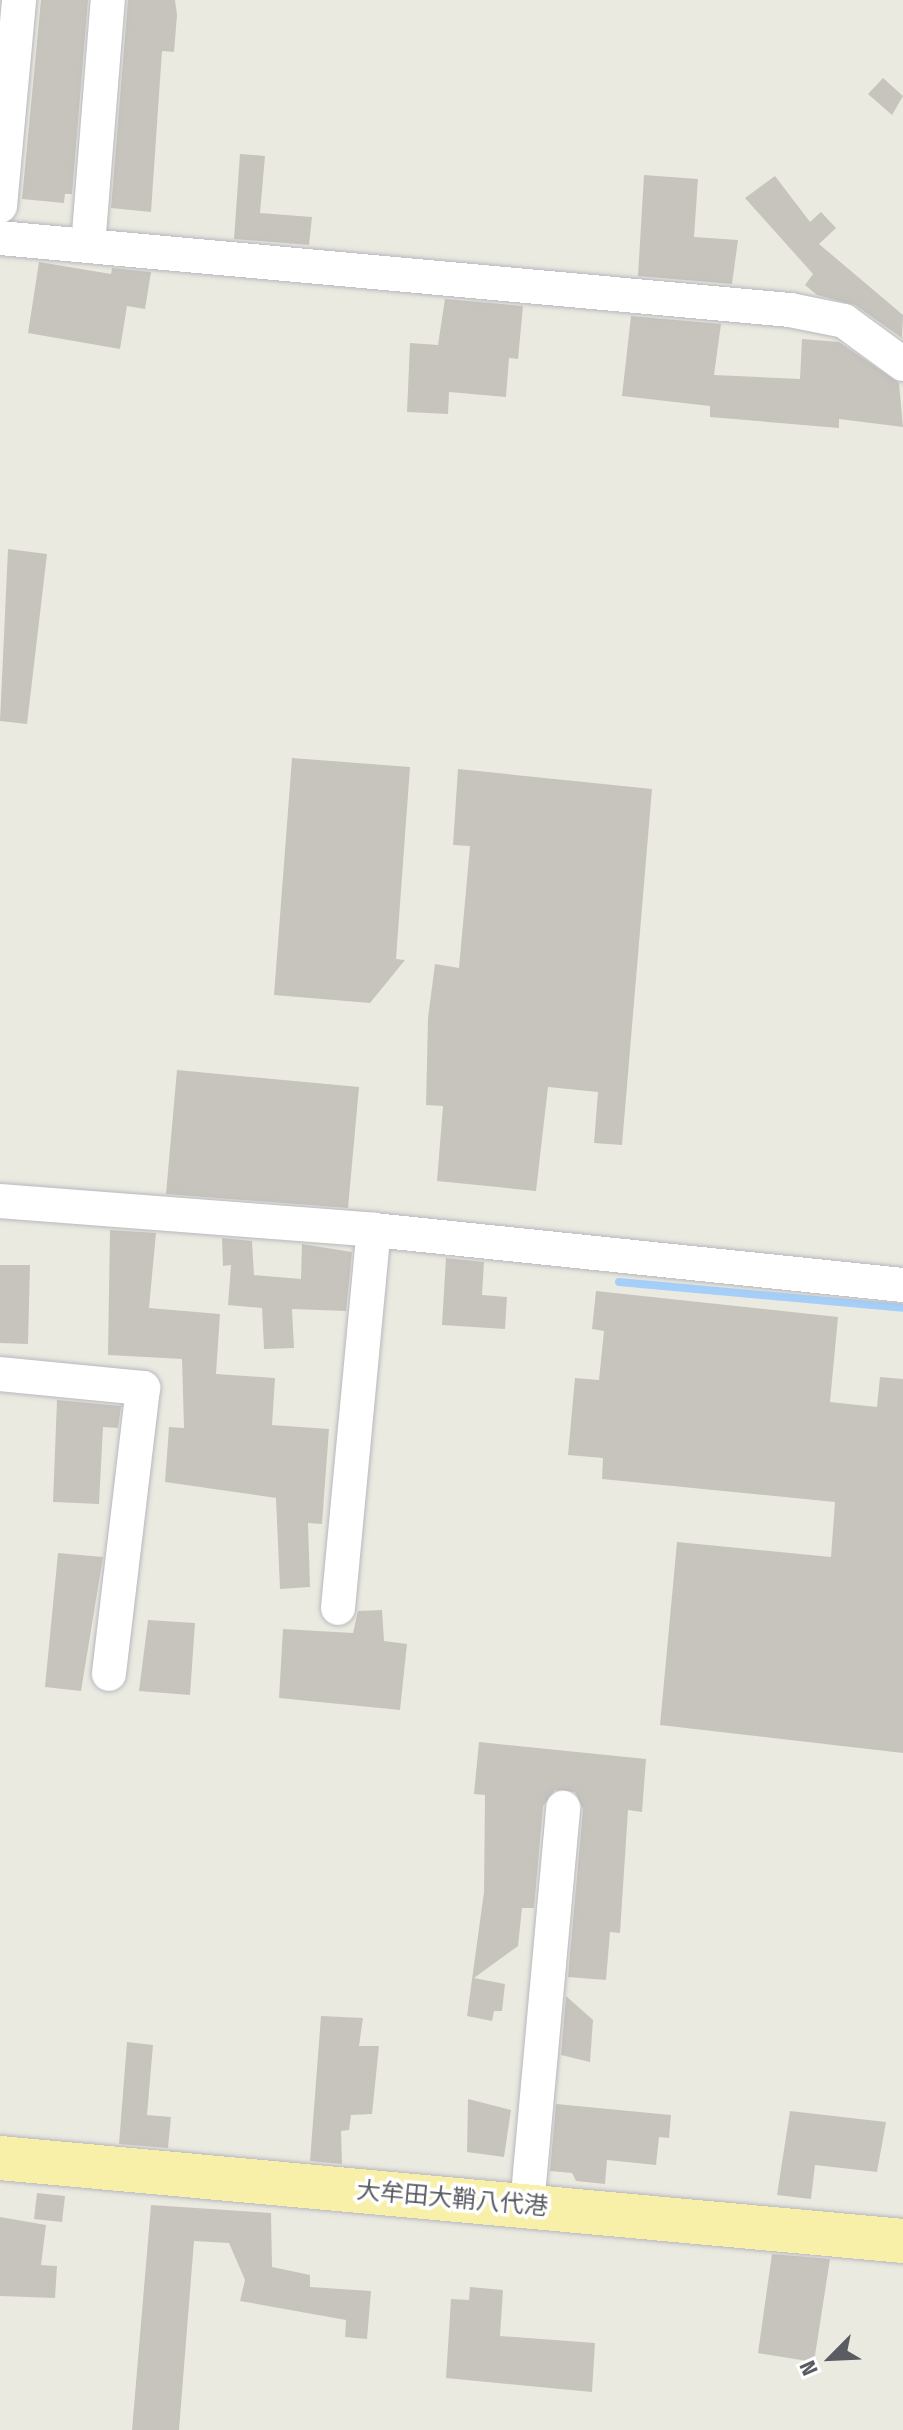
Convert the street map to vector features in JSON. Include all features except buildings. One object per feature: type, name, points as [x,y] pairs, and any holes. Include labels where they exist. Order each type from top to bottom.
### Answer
[{"type":"main road","name":"大牟田大鞘八代港","points":[[0,2158],[903,2241]]},
{"type":"street","points":[[0,206],[19,0]]},
{"type":"street","points":[[88,246],[108,0]]},
{"type":"street","points":[[0,238],[790,310],[844,321],[903,364]]},
{"type":"street","points":[[0,1201],[374,1230],[903,1285]]},
{"type":"street","points":[[338,1608],[374,1230]]},
{"type":"street","points":[[0,1374],[143,1388],[109,1674]]},
{"type":"street","points":[[527,2206],[563,1808]]},
{"type":"waterway","points":[[619,1282],[903,1308]]}]
